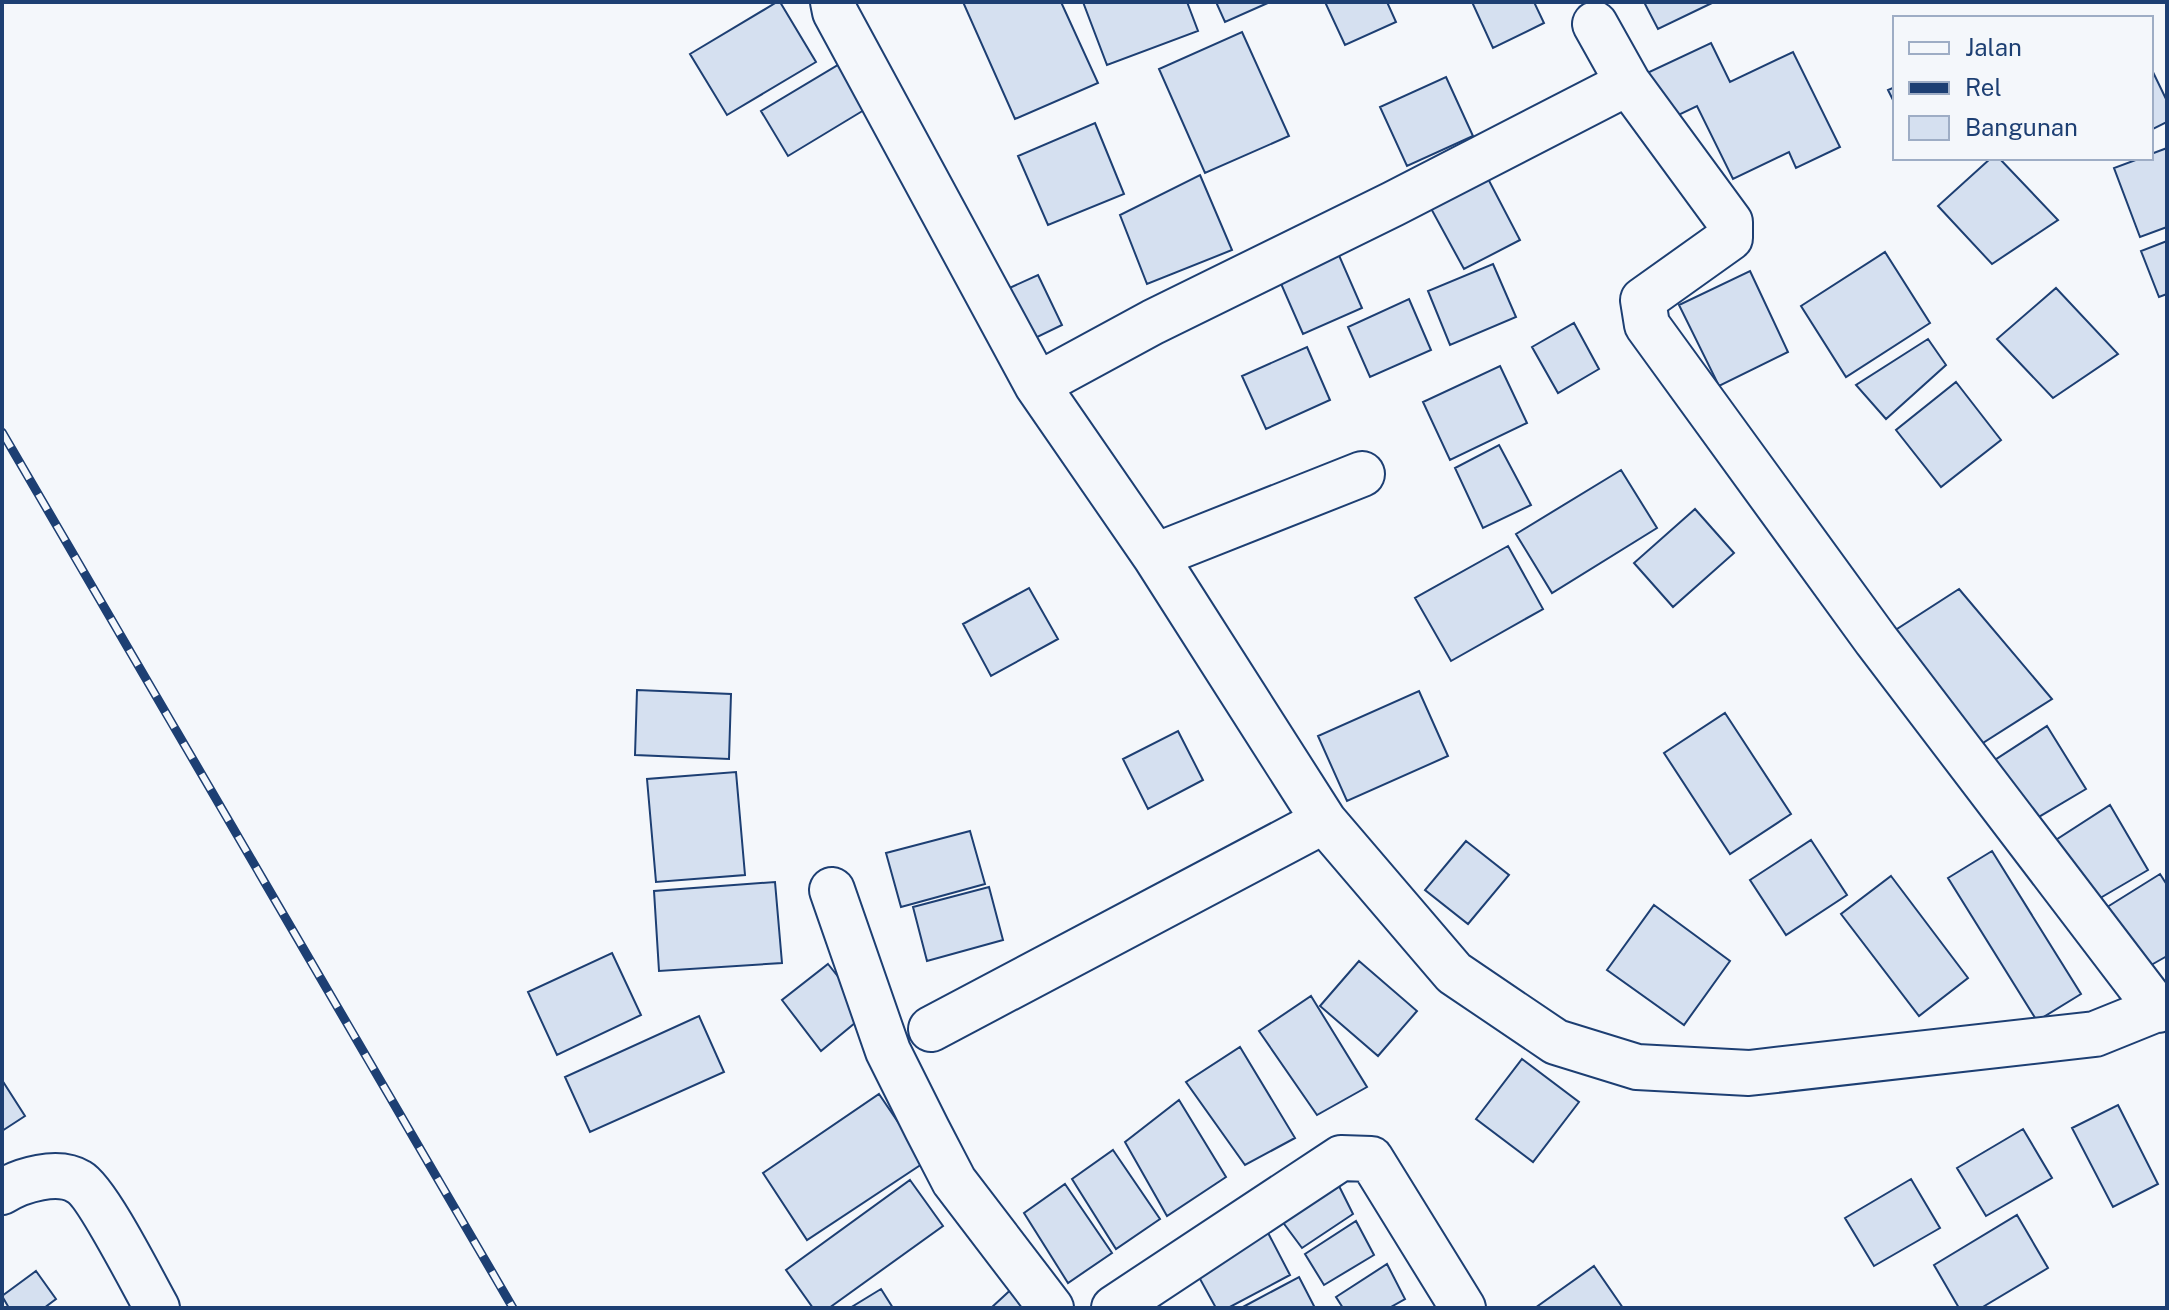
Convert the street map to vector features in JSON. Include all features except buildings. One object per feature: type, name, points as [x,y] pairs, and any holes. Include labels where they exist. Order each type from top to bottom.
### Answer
[{"type":"street","points":[[833,2],[835,12],[1037,385],[1155,556],[1324,821],[1454,973],[1556,1042],[1637,1067],[1749,1073],[2095,1034],[2163,1008],[1876,640],[1647,325],[1643,300],[1730,238],[1730,222],[1628,83],[1595,24]]},
{"type":"street","points":[[1037,385],[1153,322],[1393,204],[1628,83]]},
{"type":"street","points":[[1155,556],[1362,474]]},
{"type":"street","points":[[931,1029],[1324,821]]},
{"type":"street","points":[[832,890],[888,1051],[954,1181],[1051,1308]]},
{"type":"street","points":[[1114,1308],[1341,1158],[1371,1159],[1463,1308]]},
{"type":"street","points":[[2,1192],[35,1178],[65,1178],[80,1182],[96,1200],[157,1308]]},
{"type":"railway","points":[[2,432],[513,1308]]}]
